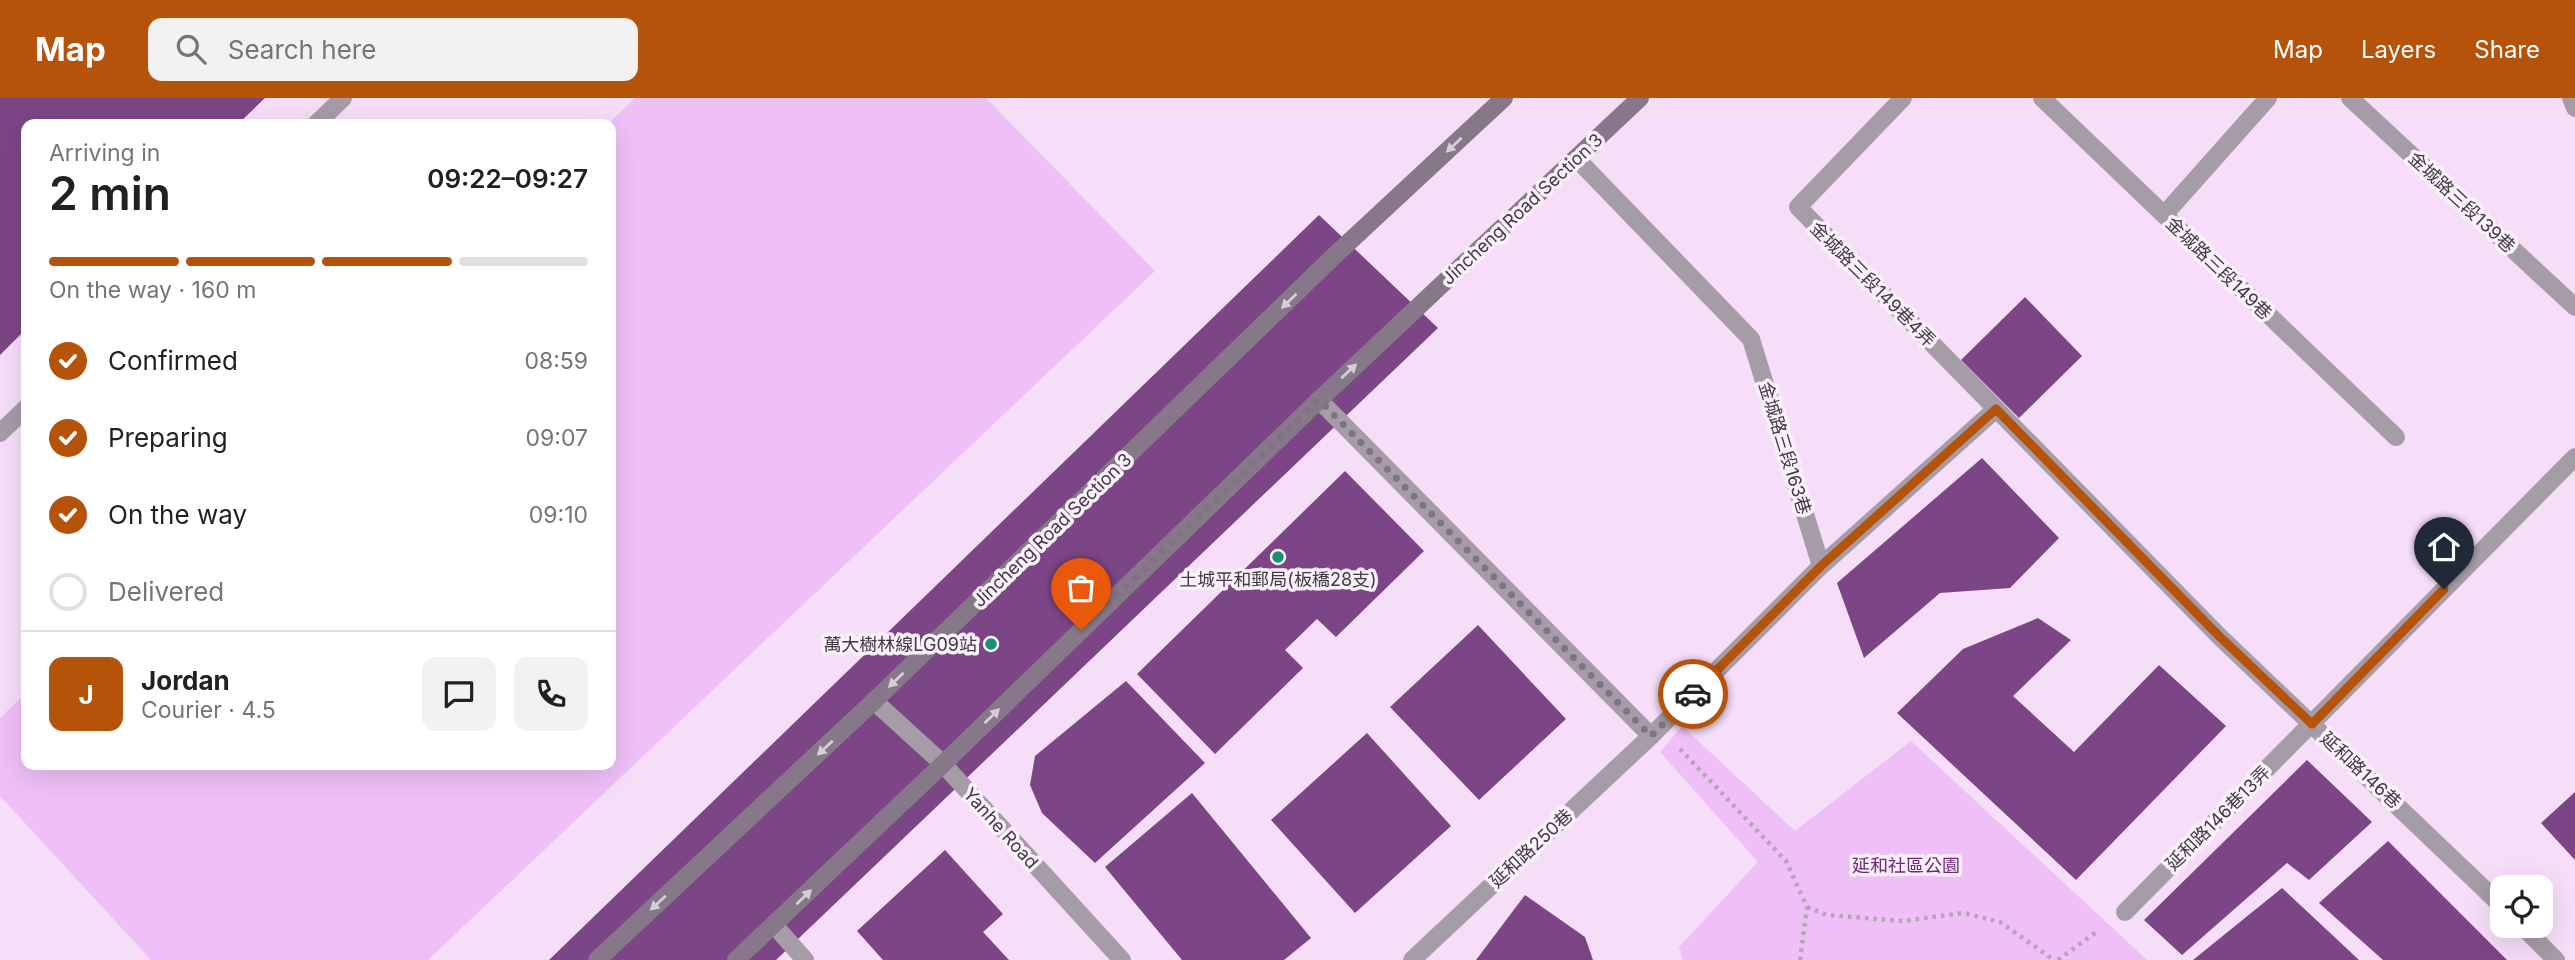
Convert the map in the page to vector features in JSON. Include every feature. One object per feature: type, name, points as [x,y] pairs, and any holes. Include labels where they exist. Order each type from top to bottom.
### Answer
[{"type":"main road","name":"Jincheng Road Section 3","points":[[597,960],[874,701],[1334,256],[1504,98]]},
{"type":"main road","name":"Jincheng Road Section 3","points":[[736,960],[1319,400],[1640,98]]},
{"type":"street","points":[[321,119],[343,98]]},
{"type":"street","name":"金城路三段149巷4弄","points":[[1903,98],[1798,206],[2219,636]]},
{"type":"street","name":"金城路三段149巷","points":[[2042,98],[2396,437]]},
{"type":"street","points":[[2164,215],[2268,98]]},
{"type":"street","name":"金城路三段139巷","points":[[2350,98],[2575,307]]},
{"type":"street","points":[[2571,98],[2575,108]]},
{"type":"street","name":"金城路三段163巷","points":[[1576,158],[1751,339],[1821,566]]},
{"type":"street","points":[[1319,400],[1651,736],[1821,566],[1996,409]]},
{"type":"street","points":[[0,433],[21,413]]},
{"type":"street","name":"延和路146巷13弄","points":[[2125,912],[2575,457]]},
{"type":"street","name":"延和路146巷","points":[[2219,636],[2490,895]]},
{"type":"street","name":"Yanhe Road","points":[[874,701],[943,764],[1122,960]]},
{"type":"street","name":"延和路250巷","points":[[1412,960],[1651,736]]},
{"type":"street","points":[[774,925],[805,960]]},
{"type":"street","points":[[2534,938],[2556,960]]},
{"type":"path","points":[[1651,736],[1683,750],[1786,861],[1807,908],[1800,960]]},
{"type":"path","points":[[1807,908],[1827,915],[1903,921],[1964,913],[2000,922],[2056,960],[2125,912]]},
{"type":"green space","points":[[635,98],[986,98],[1155,271],[428,960],[151,960],[0,796],[0,718],[21,698],[21,770],[616,770],[616,119],[613,119]]},
{"type":"green space","name":"延和社區公園","points":[[1682,726],[1795,831],[1911,741],[2147,960],[1683,960],[1679,947],[1758,862],[1660,752]]},
{"type":"building","points":[[0,98],[265,98],[243,119],[21,119],[21,334],[0,355]]},
{"type":"building","name":"萬大樹林線LG09站","points":[[1319,215],[1438,328],[776,960],[549,960]]},
{"type":"building","points":[[2025,297],[2082,356],[2019,418],[1961,360]]},
{"type":"building","points":[[1982,458],[2059,538],[2010,588],[1940,593],[1864,658],[1837,583]]},
{"type":"building","points":[[1345,471],[1424,551],[1336,637],[1317,619],[1285,650],[1303,668],[1215,754],[1137,674]]},
{"type":"building","points":[[2038,618],[2071,640],[2013,696],[2074,752],[2159,665],[2226,726],[2076,880],[1897,713],[1963,649]]},
{"type":"building","points":[[1478,625],[1566,719],[1479,800],[1390,707]]},
{"type":"building","points":[[1126,681],[1205,763],[1095,863],[1042,813],[1030,785],[1035,756]]},
{"type":"building","points":[[1367,733],[1451,826],[1355,913],[1271,820]]},
{"type":"building","points":[[2307,760],[2372,822],[2309,880],[2287,863],[2182,955],[2144,920]]},
{"type":"building","points":[[2575,792],[2575,860],[2541,823]]},
{"type":"building","points":[[1192,793],[1311,938],[1284,960],[1182,960],[1105,867]]},
{"type":"building","points":[[2388,841],[2507,960],[2383,960],[2319,903]]},
{"type":"building","points":[[945,850],[1003,914],[983,932],[1009,960],[883,960],[857,931]]},
{"type":"building","points":[[2282,888],[2359,960],[2193,960]]},
{"type":"building","points":[[1525,895],[1585,937],[1593,960],[1476,960]]},
{"type":"way so far","points":[[1081,630],[1319,400],[1651,736],[1693,694]]},
{"type":"place","name":"土城平和郵局(板橋28支)","points":[[1278,557]]},
{"type":"place","name":"萬大樹林線LG09站","points":[[991,644]]},
{"type":"route","points":[[1693,694],[1821,566],[1996,409],[2219,636],[2312,724],[2444,589]]}]
